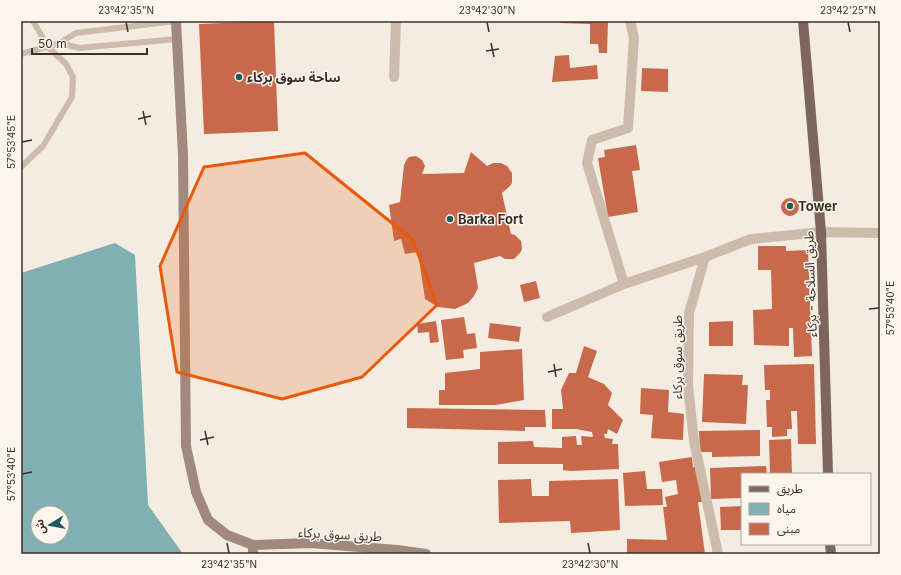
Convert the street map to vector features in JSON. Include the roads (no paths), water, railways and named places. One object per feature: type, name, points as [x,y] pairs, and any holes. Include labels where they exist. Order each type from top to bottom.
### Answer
[{"type":"main road","name":"طريق السلاحة - بركاء","points":[[803,21],[821,232],[828,473]]},
{"type":"street","points":[[176,21],[183,155],[186,446],[196,492],[208,520],[227,535],[253,549]]},
{"type":"street","points":[[394,77],[396,21]]},
{"type":"street","points":[[624,284],[587,163],[592,140],[628,128],[634,38],[630,21]]},
{"type":"street","points":[[547,317],[624,284],[704,257],[751,239],[821,232],[880,232]]},
{"type":"street","name":"طريق سوق بركاء","points":[[704,257],[689,313],[688,386],[694,441],[718,554]]},
{"type":"street","name":"طريق سوق بركاء","points":[[253,549],[310,543],[397,550],[426,554]]},
{"type":"lane","points":[[21,167],[43,146],[72,97],[73,77],[66,64],[48,46],[33,21]]},
{"type":"lane","points":[[21,54],[60,43],[76,34],[176,21]]},
{"type":"lane","points":[[60,43],[79,48],[177,39]]},
{"type":"water","points":[[115,243],[135,255],[148,505],[183,554],[21,554],[21,273]]},
{"type":"place","name":"ساحة سوق بركاء","points":[[239,77]]},
{"type":"place","name":"Tower","points":[[790,206]]},
{"type":"place","name":"Barka Fort","points":[[450,219]]}]
